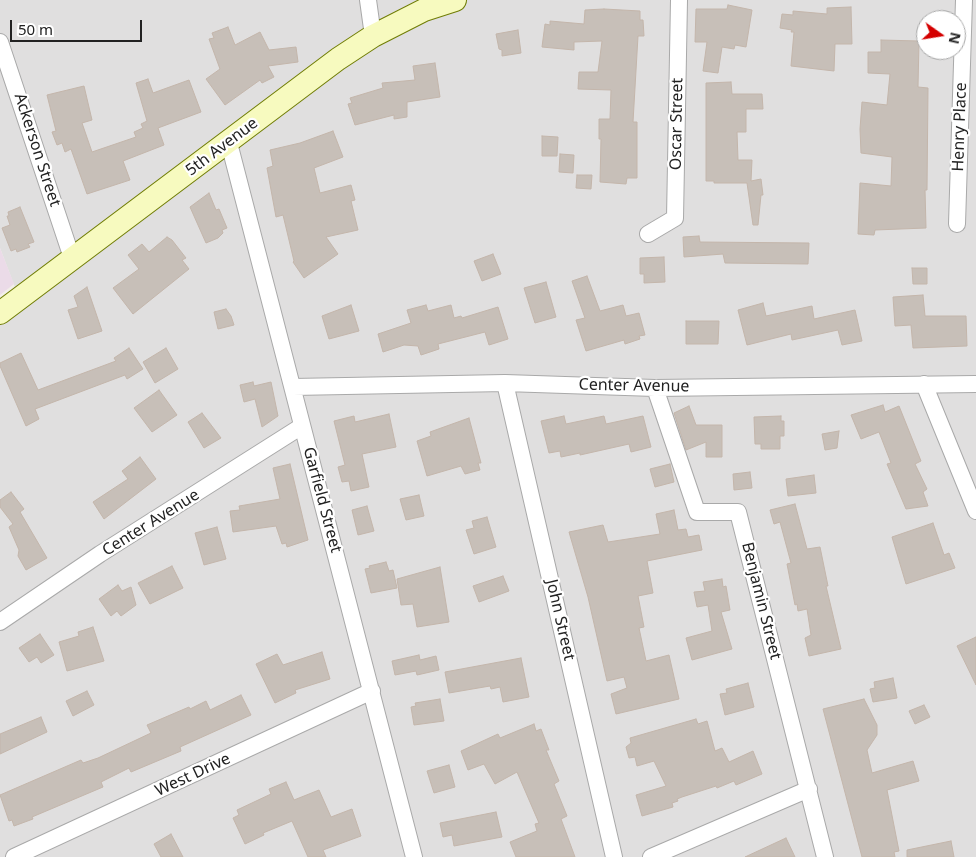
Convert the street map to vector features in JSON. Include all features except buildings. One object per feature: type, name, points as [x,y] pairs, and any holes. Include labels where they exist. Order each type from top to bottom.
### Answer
[{"type":"main road","name":"5th Avenue","points":[[0,313],[338,60],[373,36],[424,10],[455,0]]},
{"type":"street","points":[[368,0],[373,36]]},
{"type":"street","name":"Oscar Street","points":[[648,234],[675,218],[679,0]]},
{"type":"street","name":"Henry Place","points":[[957,224],[964,0]]},
{"type":"street","name":"Ackerson Street","points":[[0,42],[72,258]]},
{"type":"street","name":"Garfield Street","points":[[229,143],[414,857]]},
{"type":"street","name":"Center Avenue","points":[[293,387],[505,383],[655,388],[976,384]]},
{"type":"street","name":"John Street","points":[[505,383],[614,857]]},
{"type":"street","points":[[924,384],[976,510]]},
{"type":"street","name":"Benjamin Street","points":[[655,388],[697,512],[738,512],[826,857]]},
{"type":"street","name":"Center Avenue","points":[[0,622],[84,565],[302,426]]},
{"type":"street","name":"West Drive","points":[[14,857],[372,691]]},
{"type":"street","points":[[651,857],[809,789]]},
{"type":"shaded area","points":[[0,0],[976,0],[976,857],[0,857],[0,313],[19,298],[0,248]]},
{"type":"shaded area","points":[[0,248],[14,284],[0,295]]}]
